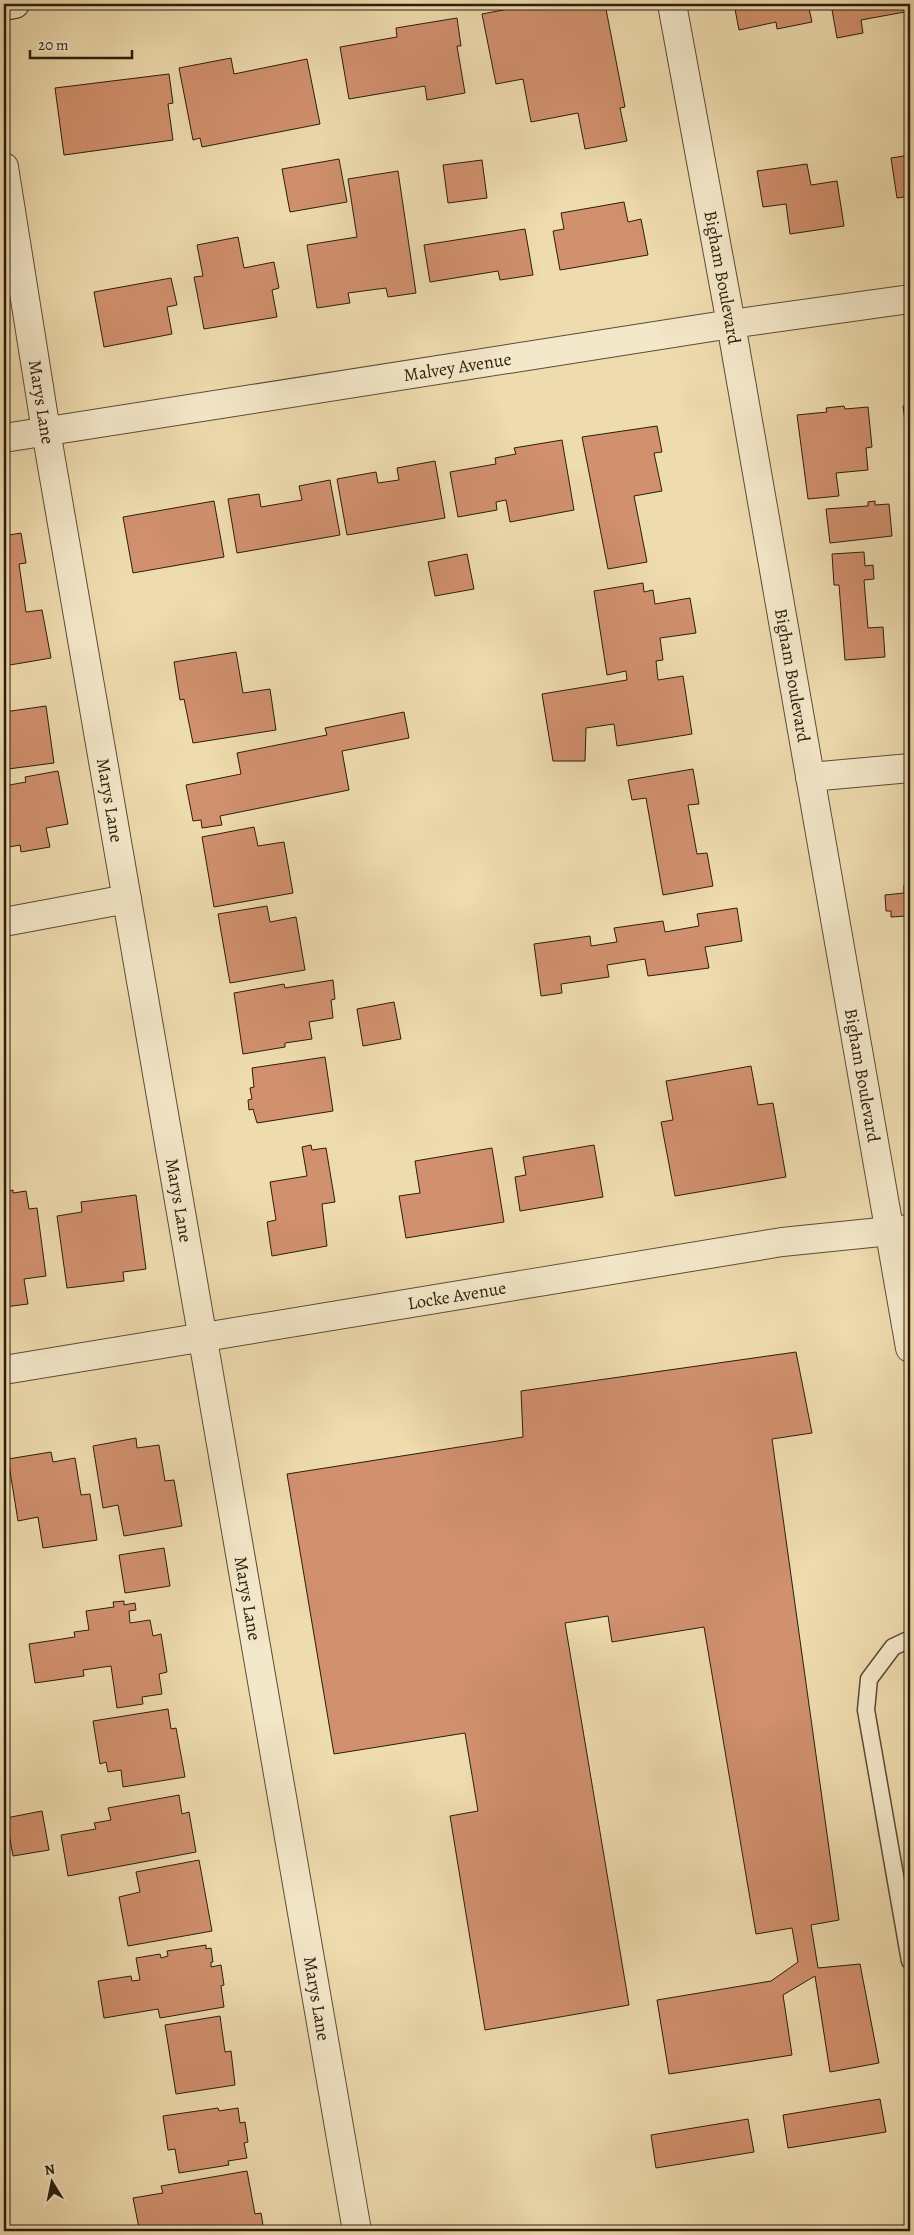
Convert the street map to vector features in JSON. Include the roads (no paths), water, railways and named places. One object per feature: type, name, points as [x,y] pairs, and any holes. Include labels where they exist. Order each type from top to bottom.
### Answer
[{"type":"street","points":[[4,6],[15,4]]},
{"type":"street","name":"Bigham Boulevard","points":[[672,4],[731,324],[810,777],[900,1230],[910,1348]]},
{"type":"street","name":"Marys Lane","points":[[4,167],[46,431],[357,2231]]},
{"type":"street","name":"Malvey Avenue","points":[[4,438],[731,324],[910,299]]},
{"type":"street","points":[[810,777],[910,768]]},
{"type":"street","points":[[4,922],[127,899]]},
{"type":"street","name":"Locke Avenue","points":[[4,1370],[782,1242],[900,1230]]},
{"type":"lane","points":[[910,1639],[893,1647],[869,1679],[866,1710],[910,1961]]}]
